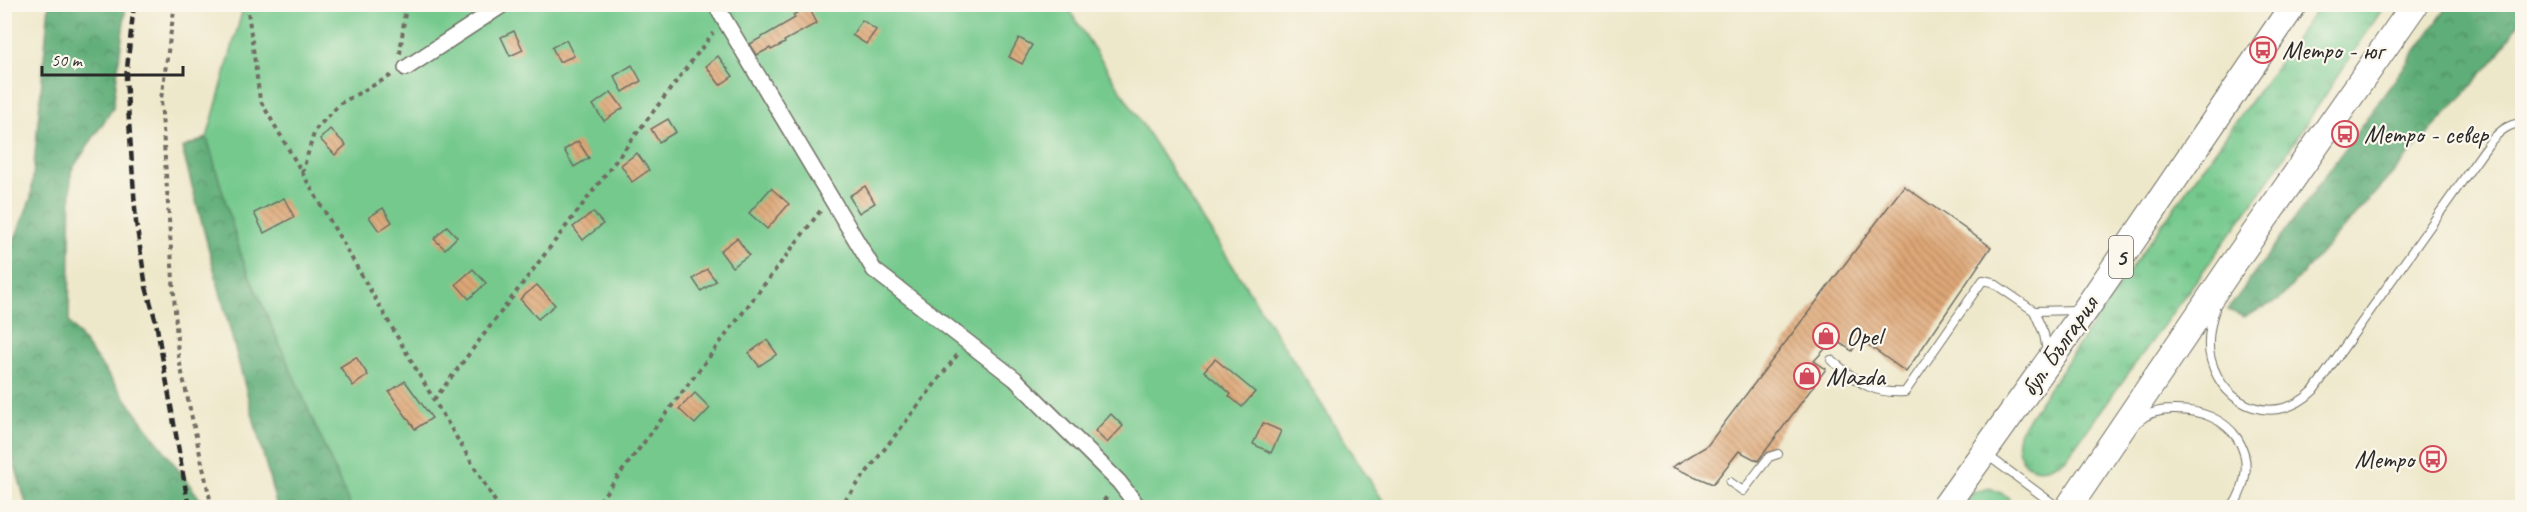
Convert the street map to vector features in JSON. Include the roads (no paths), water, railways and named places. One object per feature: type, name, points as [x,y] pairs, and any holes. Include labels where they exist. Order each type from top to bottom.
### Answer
[{"type":"highway","name":"бул. България","points":[[1944,507],[2086,309],[2294,4]]},
{"type":"highway","points":[[2068,507],[2233,264],[2415,4]]},
{"type":"street","points":[[406,68],[504,4]]},
{"type":"street","points":[[715,4],[874,270],[1016,379],[1119,482],[1139,507]]},
{"type":"lane","points":[[2233,264],[2211,321],[2210,359],[2226,390],[2241,402],[2254,408],[2272,411],[2288,409],[2304,400],[2313,391],[2490,142],[2511,124],[2523,123]]},
{"type":"lane","points":[[1831,360],[1868,388],[1887,393],[1905,392],[1983,280],[1992,282],[2034,310],[2073,312],[2086,309]]},
{"type":"lane","points":[[2034,310],[2047,346],[2047,363]]},
{"type":"lane","points":[[2101,458],[2142,418],[2159,411],[2181,410],[2211,416],[2230,429],[2240,443],[2247,463],[2246,479],[2232,507]]},
{"type":"lane","points":[[1983,453],[2059,507]]},
{"type":"lane","points":[[1730,482],[1743,491],[1769,457],[1778,454]]},
{"type":"railway","points":[[134,4],[126,78],[136,222],[146,287],[156,322],[189,508]]},
{"type":"place","name":"Метро - юг","points":[[2263,50]]},
{"type":"place","name":"Метро - север","points":[[2345,134]]},
{"type":"place","name":"Opel","points":[[1826,336]]},
{"type":"place","name":"Mazda","points":[[1807,376]]},
{"type":"place","name":"Метро","points":[[2433,459]]}]
